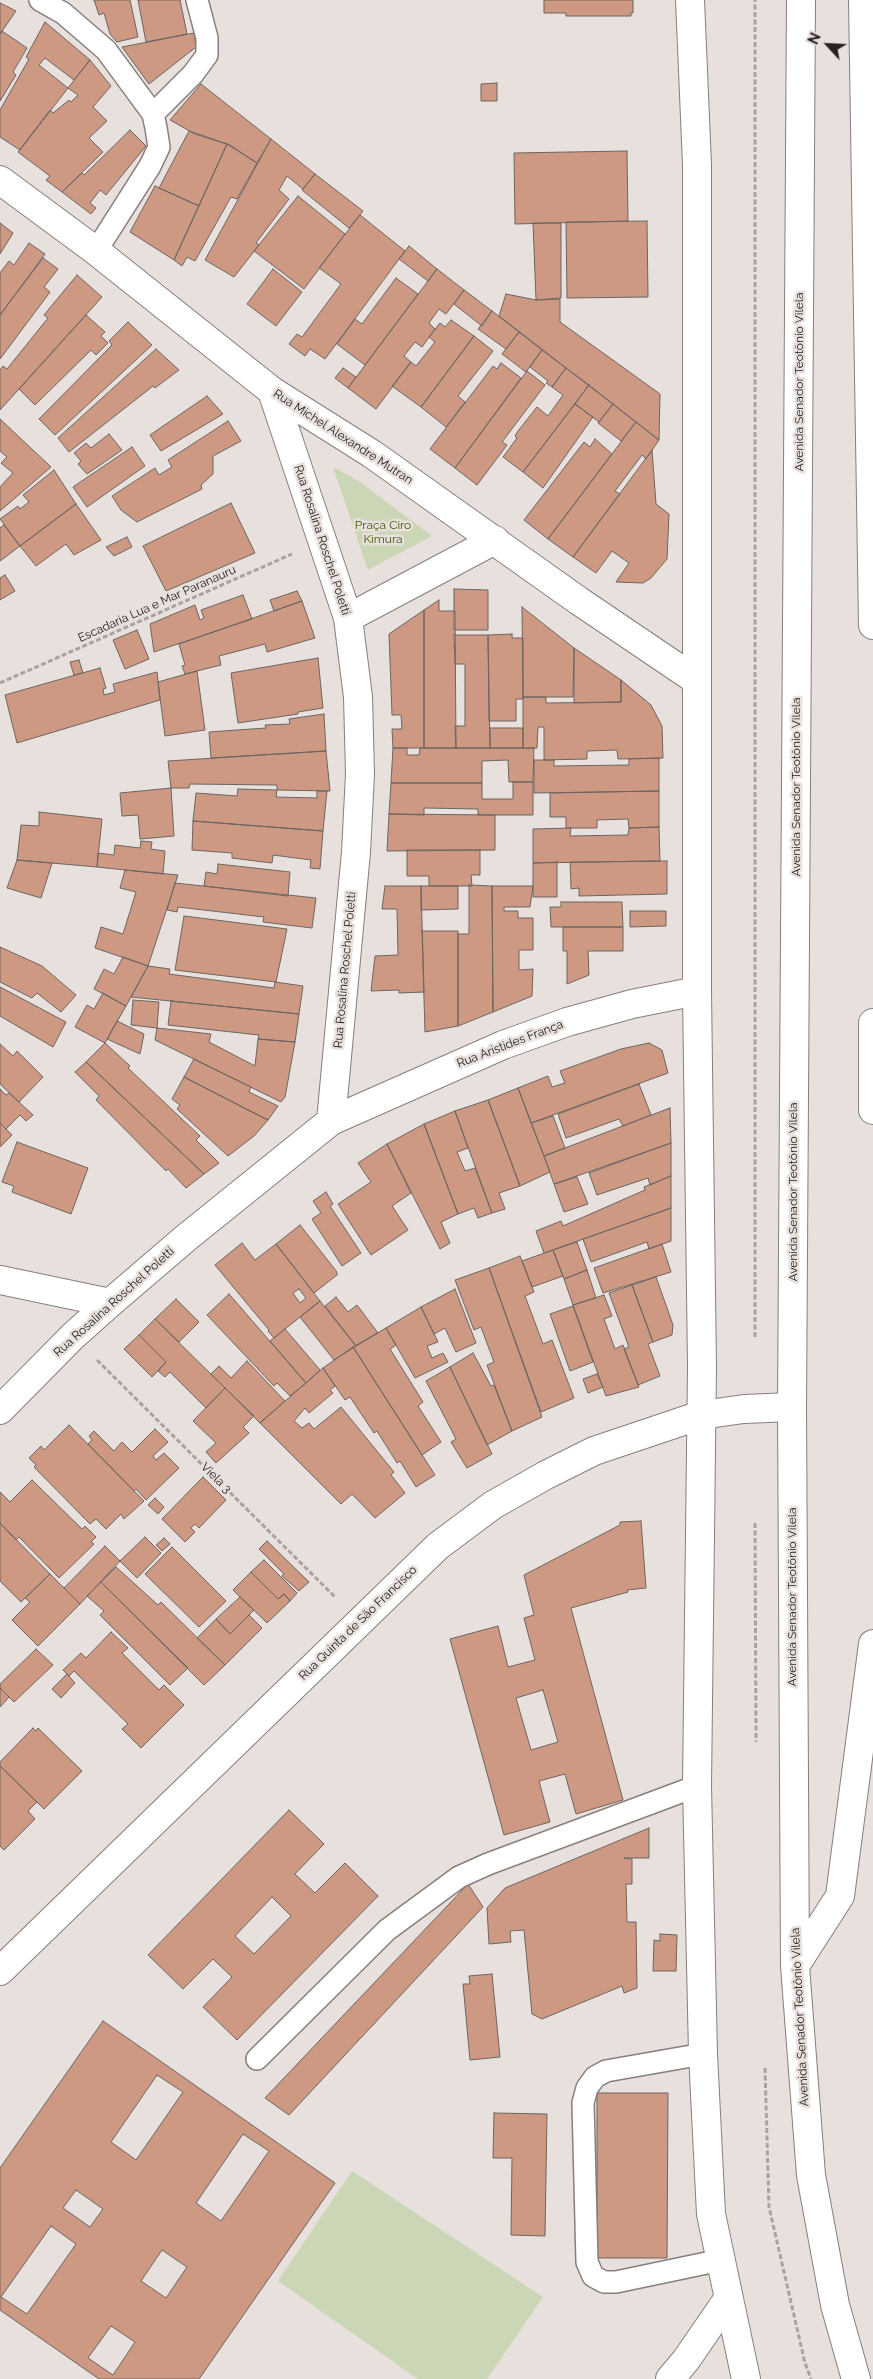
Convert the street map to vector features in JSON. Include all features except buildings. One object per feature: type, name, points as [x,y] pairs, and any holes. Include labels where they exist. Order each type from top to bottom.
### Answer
[{"type":"main road","points":[[690,0],[697,165],[696,680],[701,1415],[697,1786],[703,2054],[711,2214],[746,2379]]},
{"type":"main road","name":"Avenida Senador Teotônio Vilela","points":[[801,0],[792,1407],[795,1966],[811,2175],[835,2305],[856,2379]]},
{"type":"main road","points":[[863,0],[873,625]]},
{"type":"main road","name":"Rua Michel Alexandre Mutran","points":[[0,180],[96,251],[272,391],[372,454],[579,601],[696,680]]},
{"type":"main road","name":"Rua Rosalina Roschel Poletti","points":[[0,1410],[73,1336],[110,1303],[187,1237],[332,1121],[356,852],[360,774],[358,697],[348,618],[272,391]]},
{"type":"main road","points":[[348,618],[495,540]]},
{"type":"main road","name":"Rua Aristides França","points":[[332,1121],[454,1066],[567,1022],[632,1004],[697,991]]},
{"type":"main road","points":[[873,1023],[873,1110]]},
{"type":"main road","points":[[0,1280],[110,1303]]},
{"type":"main road","name":"Rua Quinta de São Francisco","points":[[0,1971],[438,1546],[493,1505],[594,1451],[701,1415],[744,1408],[792,1407]]},
{"type":"main road","points":[[795,1966],[840,1896],[873,1644]]},
{"type":"main road","points":[[670,2379],[686,2360],[728,2299]]},
{"type":"lane","points":[[40,0],[63,13],[106,50],[153,114],[159,147],[150,166],[96,251]]},
{"type":"lane","points":[[153,114],[193,74],[207,55],[207,38],[197,0]]},
{"type":"lane","points":[[257,2059],[387,1930],[458,1877],[697,1786]]},
{"type":"lane","points":[[703,2054],[606,2071],[595,2077],[587,2088],[583,2103],[587,2262],[593,2276],[604,2282],[616,2282],[721,2260]]},
{"type":"path","name":"Escadaria Lua e Mar Paranauru","points":[[0,683],[322,541]]},
{"type":"path","name":"Viela 3","points":[[73,1336],[359,1621]]},
{"type":"green space","name":"Praça Ciro Kimura","points":[[333,467],[357,480],[432,536],[368,570]]},
{"type":"green space","points":[[352,2171],[543,2297],[487,2379],[418,2379],[278,2281]]}]
